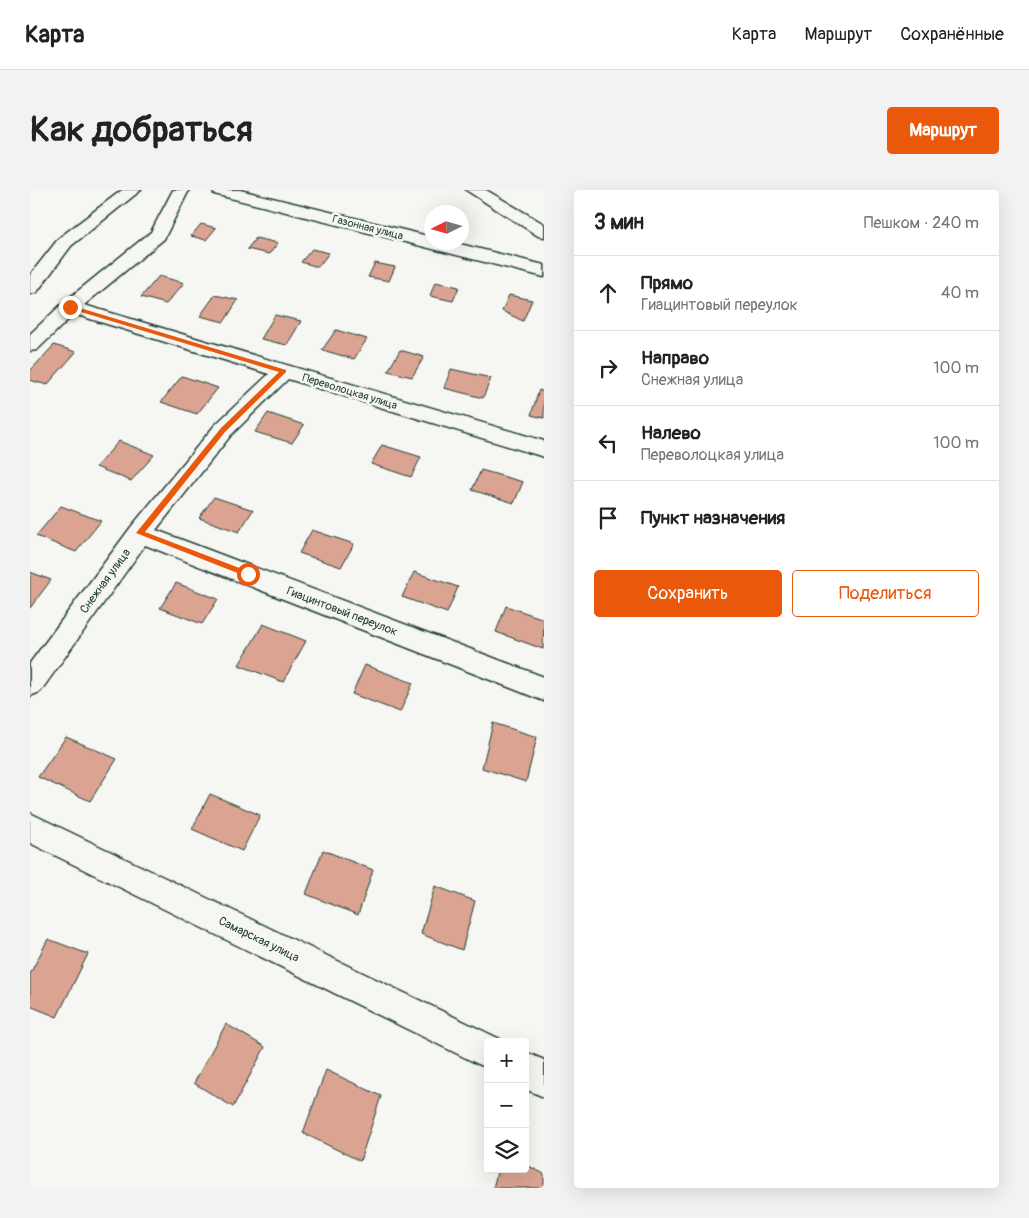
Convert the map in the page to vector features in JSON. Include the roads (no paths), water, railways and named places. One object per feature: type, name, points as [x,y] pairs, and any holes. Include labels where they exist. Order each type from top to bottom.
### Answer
[{"type":"street","points":[[30,288],[66,242],[133,190]]},
{"type":"street","points":[[30,345],[70,307],[158,234],[181,190]]},
{"type":"street","name":"Газонная улица","points":[[220,190],[544,270]]},
{"type":"street","points":[[474,190],[544,232]]},
{"type":"street","name":"Переволоцкая улица","points":[[70,307],[544,449]]},
{"type":"street","name":"Снежная улица","points":[[30,684],[140,533],[223,430],[284,371]]},
{"type":"street","name":"Гиацинтовый переулок","points":[[140,533],[544,689]]},
{"type":"street","name":"Самарская улица","points":[[30,827],[484,1049]]},
{"type":"street","points":[[529,1072],[544,1079]]}]
